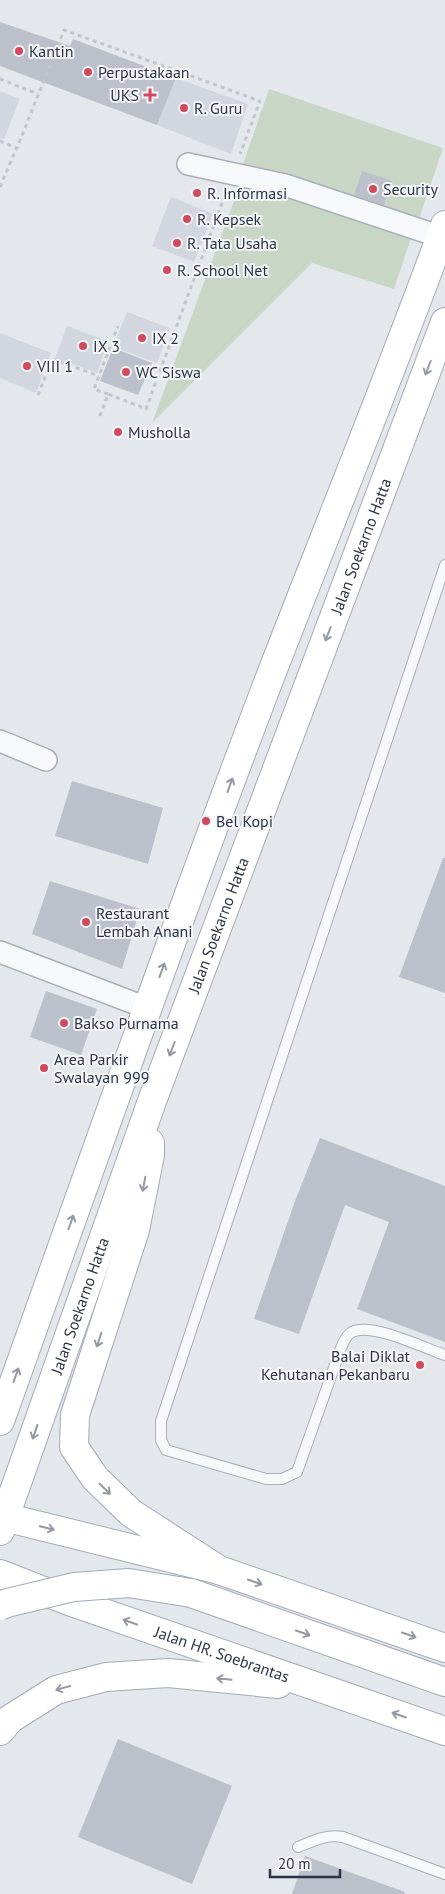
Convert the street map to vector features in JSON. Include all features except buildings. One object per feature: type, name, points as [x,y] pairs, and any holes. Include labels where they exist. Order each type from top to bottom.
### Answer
[{"type":"main road","points":[[0,1421],[148,1008],[263,696],[384,388],[443,231]]},
{"type":"main road","name":"Jalan Soekarno Hatta","points":[[2,1521],[152,1101],[445,322]]},
{"type":"main road","points":[[384,388],[417,397]]},
{"type":"main road","points":[[152,1101],[150,1155],[135,1230],[75,1415],[74,1447],[95,1478],[131,1514],[219,1570]]},
{"type":"main road","points":[[2,1521],[219,1570],[444,1643]]},
{"type":"main road","name":"Jalan HR. Soebrantas","points":[[0,1574],[69,1601],[445,1731]]},
{"type":"main road","points":[[0,1606],[74,1587],[129,1583],[191,1593],[445,1682]]},
{"type":"main road","points":[[0,1731],[10,1719],[56,1690],[106,1677],[168,1673],[325,1689]]},
{"type":"street","points":[[188,164],[285,185],[443,231]]},
{"type":"street","points":[[0,742],[46,760]]},
{"type":"street","points":[[0,952],[148,1008]]},
{"type":"lane","points":[[445,565],[161,1421],[161,1440],[166,1450],[266,1479],[282,1479],[296,1472],[341,1348],[351,1332],[364,1329],[383,1333],[445,1355]]},
{"type":"lane","points":[[298,1847],[323,1837],[334,1835],[445,1874]]},
{"type":"path","points":[[0,187],[64,30],[260,101],[146,408],[94,389],[118,326]]},
{"type":"path","points":[[0,79],[38,94]]},
{"type":"path","points":[[0,141],[17,148]]},
{"type":"path","points":[[38,395],[52,359],[100,376]]},
{"type":"path","points":[[100,416],[108,394]]},
{"type":"shaded area","points":[[176,78],[248,104],[231,154],[157,125]]},
{"type":"shaded area","points":[[0,91],[20,99],[4,139],[0,138]]},
{"type":"shaded area","points":[[171,197],[213,214],[194,262],[152,246]]},
{"type":"shaded area","name":"IX 2","points":[[127,312],[170,328],[157,363],[113,347]]},
{"type":"shaded area","name":"IX 3","points":[[67,326],[108,341],[97,373],[55,358]]},
{"type":"shaded area","name":"VIII 1","points":[[0,333],[51,353],[36,393],[0,378]]},
{"type":"green space","points":[[269,89],[443,148],[417,225],[240,173]]},
{"type":"green space","points":[[270,185],[412,235],[394,289],[312,263],[152,423],[239,188]]},
{"type":"place","name":"Kantin","points":[[19,51]]},
{"type":"place","name":"Perpustakaan","points":[[88,72]]},
{"type":"place","name":"UKS","points":[[150,95]]},
{"type":"place","name":"R. Guru","points":[[184,108]]},
{"type":"place","name":"Security","points":[[373,189]]},
{"type":"place","name":"R. Informasi","points":[[197,193]]},
{"type":"place","name":"R. Kepsek","points":[[187,219]]},
{"type":"place","name":"R. Tata Usaha","points":[[177,243]]},
{"type":"place","name":"R. School Net","points":[[167,270]]},
{"type":"place","name":"IX 2","points":[[142,338]]},
{"type":"place","name":"IX 3","points":[[83,346]]},
{"type":"place","name":"VIII 1","points":[[27,366]]},
{"type":"place","name":"WC Siswa","points":[[126,372]]},
{"type":"place","name":"Musholla","points":[[118,432]]},
{"type":"place","name":"Bel Kopi","points":[[206,821]]},
{"type":"place","name":"Restaurant Lembah Anani","points":[[86,922]]},
{"type":"place","name":"Bakso Purnama","points":[[64,1023]]},
{"type":"place","name":"Area Parkir Swalayan 999","points":[[44,1068]]},
{"type":"place","name":"Balai Diklat Kehutanan Pekanbaru","points":[[420,1365]]}]
